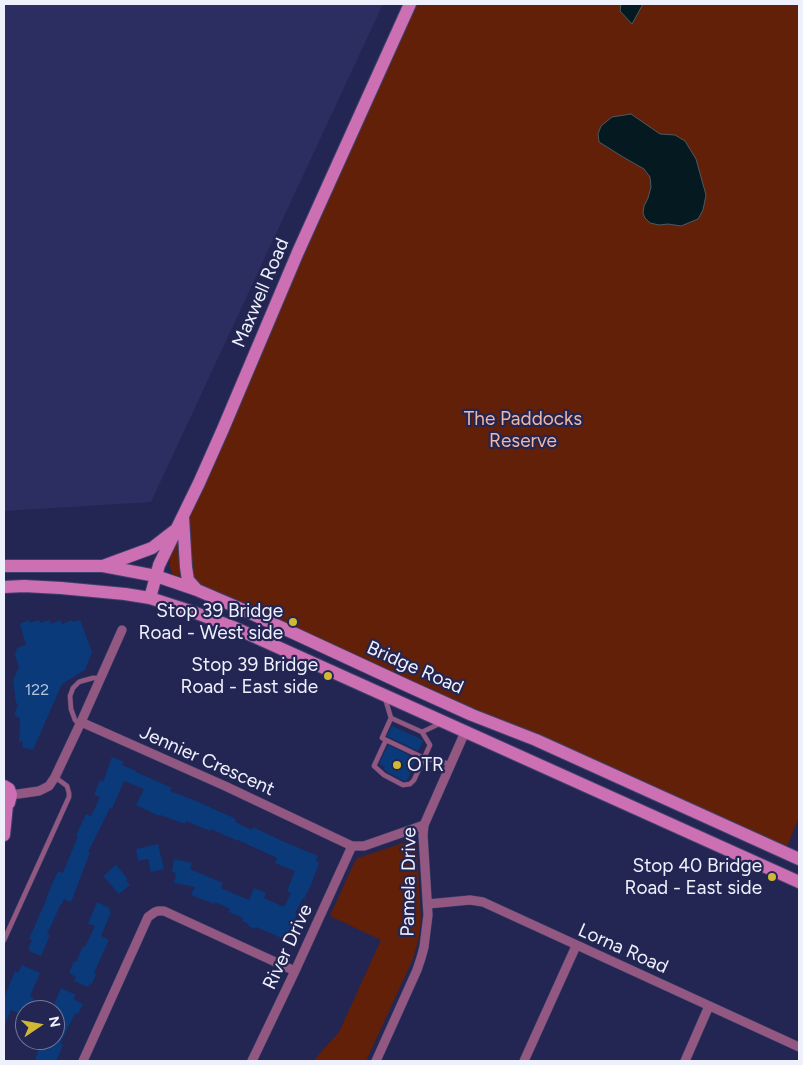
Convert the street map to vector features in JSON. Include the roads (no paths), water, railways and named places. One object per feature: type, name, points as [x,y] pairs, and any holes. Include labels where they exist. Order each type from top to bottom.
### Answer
[{"type":"main road","name":"Maxwell Road","points":[[150,598],[159,565],[224,429],[298,252],[410,4]]},
{"type":"main road","points":[[182,517],[188,580],[197,590]]},
{"type":"main road","points":[[103,566],[152,548],[176,530]]},
{"type":"main road","name":"Bridge Road","points":[[4,566],[103,566],[156,576],[197,590],[472,715],[536,740],[799,859]]},
{"type":"main road","name":"Bridge Road","points":[[4,587],[24,586],[79,589],[150,598],[196,613],[233,627],[799,882]]},
{"type":"main road","points":[[465,732],[472,715]]},
{"type":"main road","points":[[4,835],[7,798]]},
{"type":"street","points":[[7,798],[43,790],[49,786],[55,777],[122,630]]},
{"type":"street","name":"Jennier Crescent","points":[[80,723],[225,786],[352,846]]},
{"type":"street","name":"Pamela Drive","points":[[376,1061],[417,970],[424,946],[428,904],[423,835],[424,825],[465,732]]},
{"type":"street","points":[[352,846],[364,846],[424,825]]},
{"type":"street","name":"River Drive","points":[[252,1061],[352,846]]},
{"type":"street","name":"Lorna Road","points":[[428,904],[470,900],[482,902],[799,1047]]},
{"type":"street","points":[[83,1061],[148,917],[155,912],[164,911],[295,971]]},
{"type":"street","points":[[524,1061],[576,946]]},
{"type":"street","points":[[685,1061],[709,1006]]},
{"type":"lane","points":[[80,723],[75,720],[71,709],[70,696],[73,688],[82,680],[100,678]]},
{"type":"lane","points":[[385,695],[391,718],[382,738],[424,758],[450,764]]},
{"type":"lane","points":[[386,740],[374,766],[384,775],[403,785],[410,784],[414,780],[430,745],[422,732],[391,718]]},
{"type":"lane","points":[[422,732],[443,722]]},
{"type":"lane","points":[[4,940],[69,797],[67,786],[55,777]]},
{"type":"water","points":[[621,4],[643,4],[632,24],[620,11]]},
{"type":"water","points":[[631,114],[660,134],[675,135],[685,141],[696,159],[706,195],[703,210],[698,219],[681,226],[650,223],[645,218],[643,213],[651,187],[650,177],[644,169],[599,142],[598,134],[601,126],[612,117]]},
{"type":"place","name":"Stop 39 Bridge Road - West side","points":[[293,622]]},
{"type":"place","name":"Stop 39 Bridge Road - East side","points":[[328,676]]},
{"type":"place","name":"OTR","points":[[397,765]]},
{"type":"place","name":"Stop 40 Bridge Road - East side","points":[[772,877]]},
{"type":"park label","name":"The Paddocks Reserve","points":[[523,430]]}]
